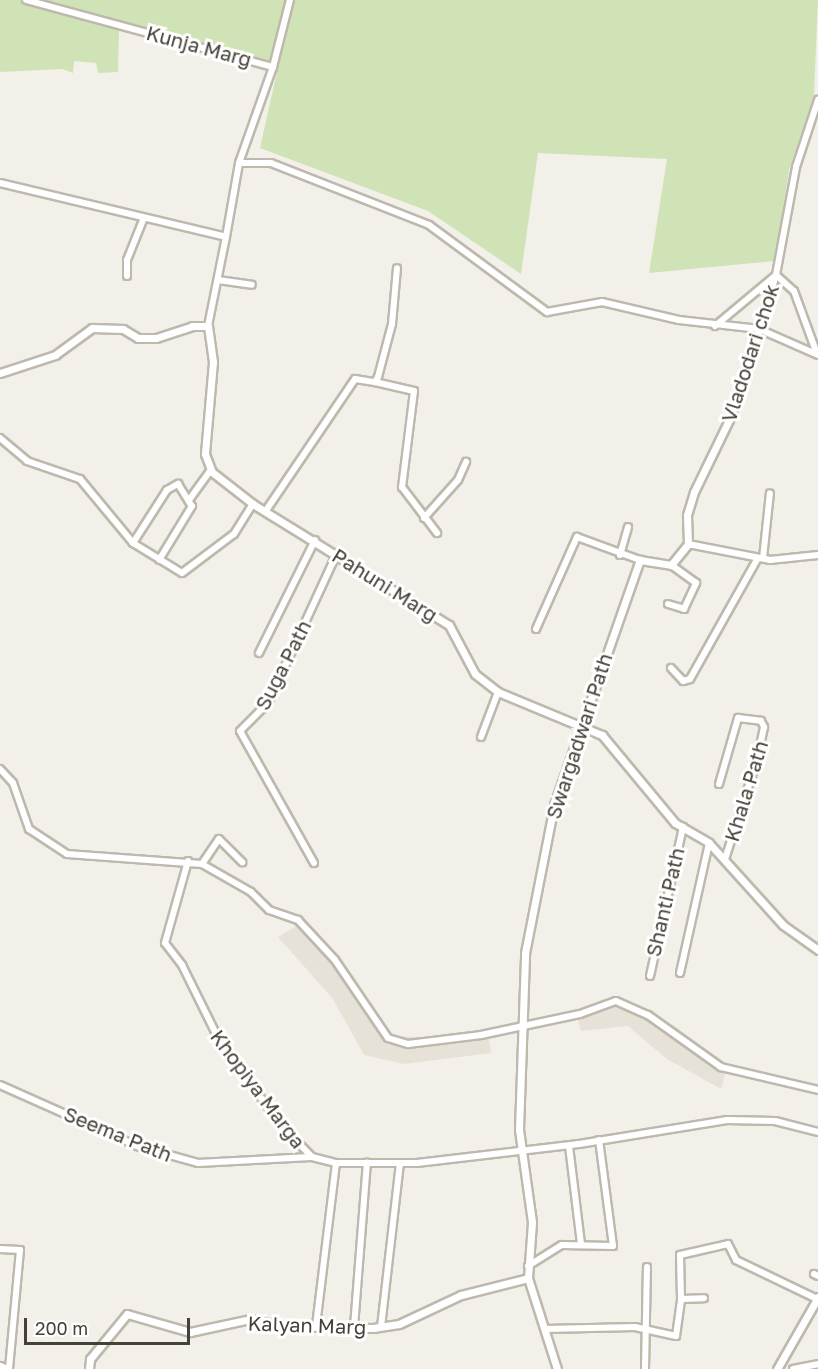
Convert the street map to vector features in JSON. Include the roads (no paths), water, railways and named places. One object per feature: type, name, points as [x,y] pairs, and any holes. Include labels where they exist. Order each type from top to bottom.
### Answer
[{"type":"street","name":"Kunja Marg","points":[[26,0],[273,67],[238,163],[208,326]]},
{"type":"street","points":[[273,67],[290,0]]},
{"type":"street","name":"Vladodari chok","points":[[688,544],[687,514],[694,492],[729,420],[759,329],[776,275],[796,167],[818,100]]},
{"type":"street","points":[[238,163],[251,160],[297,170],[429,225],[547,312],[591,301],[715,326],[759,329],[818,354]]},
{"type":"street","points":[[0,183],[60,200],[101,205],[143,220],[226,237]]},
{"type":"street","points":[[127,276],[127,260],[143,220]]},
{"type":"street","points":[[375,382],[392,324],[397,268]]},
{"type":"street","points":[[715,326],[776,275],[794,291],[818,354]]},
{"type":"street","points":[[218,279],[252,285]]},
{"type":"street","points":[[0,373],[55,355],[92,328],[123,329],[138,338],[156,338],[192,326],[208,326],[213,362],[205,454],[211,470],[189,500]]},
{"type":"street","points":[[267,509],[355,379],[414,391],[402,487],[437,532]]},
{"type":"street","points":[[0,438],[27,461],[80,479],[133,543],[182,573],[188,571],[204,552],[234,534],[253,504]]},
{"type":"street","points":[[424,518],[458,480],[466,462]]},
{"type":"street","name":"Pahuni Marg","points":[[211,470],[253,504],[267,509],[449,625],[475,674],[498,692],[602,735],[683,827],[709,843],[783,926],[818,950]]},
{"type":"street","points":[[133,543],[171,486],[178,484],[192,506],[159,560]]},
{"type":"street","points":[[671,668],[681,680],[690,680],[760,558],[770,493]]},
{"type":"street","points":[[621,555],[628,526]]},
{"type":"street","points":[[536,629],[577,537],[621,555],[671,565],[696,580],[684,609],[668,604]]},
{"type":"street","points":[[260,653],[315,540]]},
{"type":"street","points":[[671,565],[688,544],[760,558],[818,555]]},
{"type":"street","name":"Suga Path","points":[[314,862],[240,731],[268,703],[336,555]]},
{"type":"street","name":"Swargadwari Path","points":[[523,1024],[525,953],[551,821],[581,725],[640,560]]},
{"type":"street","points":[[482,737],[498,692]]},
{"type":"street","name":"Khala Path","points":[[719,784],[738,718],[764,724],[725,859]]},
{"type":"street","points":[[0,769],[13,783],[29,829],[67,854],[106,860],[188,861],[202,864],[251,892],[269,910],[301,922],[335,960],[388,1038],[408,1044],[626,1003],[721,1067],[818,1089]]},
{"type":"street","name":"Shanti Path","points":[[650,976],[683,827]]},
{"type":"street","points":[[202,864],[219,839],[242,862]]},
{"type":"street","points":[[680,973],[709,843]]},
{"type":"street","name":"Khopiya Marga","points":[[188,861],[165,943],[182,965],[221,1044],[282,1126],[312,1157],[336,1163],[400,1163],[569,1146],[727,1120],[775,1121],[818,1132]]},
{"type":"street","points":[[523,1024],[519,1151],[531,1222],[528,1278],[558,1369]]},
{"type":"street","name":"Seema Path","points":[[0,1085],[137,1146],[198,1163],[312,1157]]},
{"type":"street","points":[[528,1266],[556,1247],[614,1244],[599,1140]]},
{"type":"street","points":[[569,1146],[581,1244]]},
{"type":"street","points":[[316,1326],[336,1163]]},
{"type":"street","points":[[354,1328],[367,1163]]},
{"type":"street","points":[[381,1327],[400,1163]]},
{"type":"street","points":[[545,1329],[645,1329],[678,1336],[681,1299],[680,1255],[728,1244],[736,1260],[818,1298],[777,1369]]},
{"type":"street","points":[[0,1249],[20,1250],[8,1369],[0,1366]]},
{"type":"street","points":[[645,1369],[647,1267]]},
{"type":"street","name":"Kalyan Marg","points":[[89,1369],[90,1359],[119,1318],[127,1314],[190,1332],[250,1319],[281,1326],[381,1327],[420,1316],[461,1295],[528,1278]]},
{"type":"street","points":[[681,1299],[704,1298]]},
{"type":"street","points":[[793,1369],[818,1364]]}]
